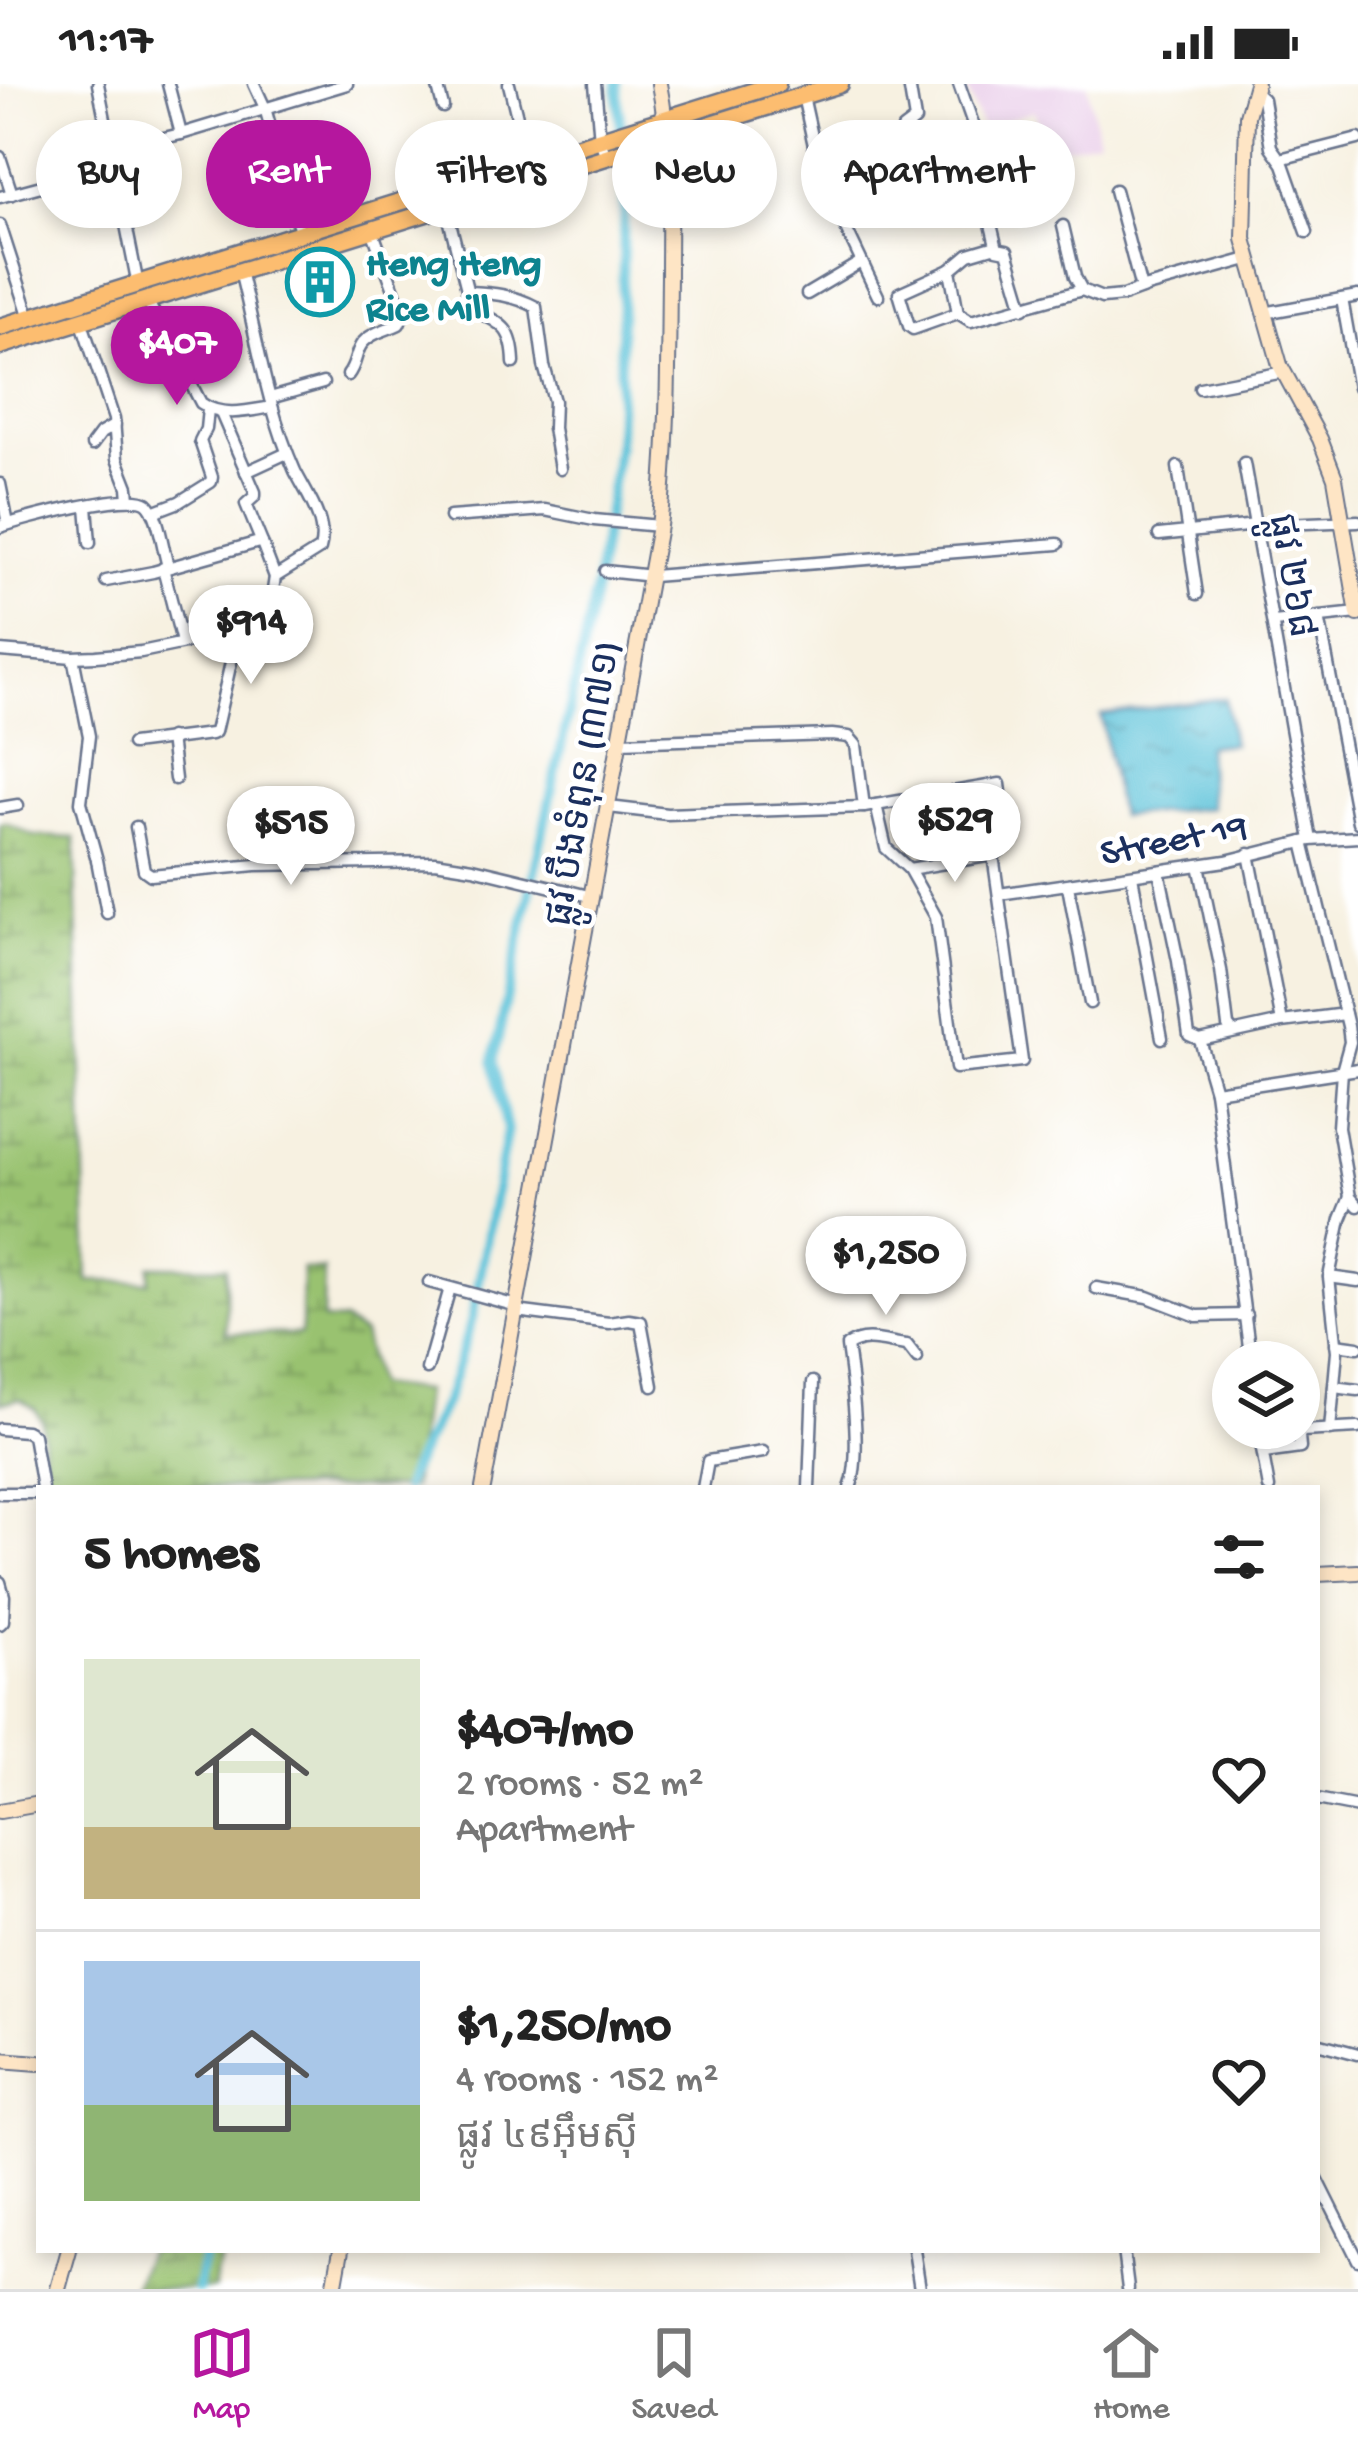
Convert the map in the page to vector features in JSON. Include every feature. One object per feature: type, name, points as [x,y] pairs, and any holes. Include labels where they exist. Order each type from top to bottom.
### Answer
[{"type":"main road","name":"ផ្លូវ បឹងទំពុន (៣៧១)","points":[[659,84],[666,118]]},
{"type":"main road","points":[[666,118],[777,84]]},
{"type":"main road","points":[[725,120],[840,84]]},
{"type":"main road","points":[[1255,87],[1247,116],[1244,183],[1248,259],[1284,372],[1332,470],[1358,609]]},
{"type":"main road","points":[[588,154],[612,146]]},
{"type":"main road","points":[[588,151],[605,148]]},
{"type":"main road","points":[[0,346],[81,320],[143,292],[395,209]]},
{"type":"main road","points":[[0,327],[240,271],[303,242],[395,223]]},
{"type":"main road","name":"ផ្លូវ បឹងទំពុន (៣៧១)","points":[[484,1485],[652,576],[668,400],[668,228]]},
{"type":"main road","points":[[1320,1574],[1358,1572]]},
{"type":"main road","points":[[0,1811],[36,1805]]},
{"type":"main road","points":[[0,2060],[36,2062]]},
{"type":"main road","points":[[58,2289],[68,2253]]},
{"type":"main road","points":[[334,2289],[340,2253]]},
{"type":"street","points":[[98,84],[106,120]]},
{"type":"street","points":[[168,84],[178,120]]},
{"type":"street","points":[[254,84],[303,242]]},
{"type":"street","points":[[182,134],[347,84]]},
{"type":"street","points":[[437,84],[443,107]]},
{"type":"street","points":[[509,84],[518,120]]},
{"type":"street","points":[[595,84],[605,148]]},
{"type":"street","points":[[909,84],[915,120]]},
{"type":"street","points":[[959,84],[978,138],[980,183],[997,250],[1007,251],[1024,308]]},
{"type":"street","points":[[1255,87],[1263,99],[1271,147],[1280,159],[1307,232]]},
{"type":"street","points":[[803,95],[820,168],[878,296]]},
{"type":"street","points":[[1280,159],[1358,139]]},
{"type":"street","points":[[0,157],[6,195],[36,187]]},
{"type":"street","points":[[1115,190],[1141,289]]},
{"type":"street","points":[[0,651],[73,657],[141,652],[250,633],[266,621],[274,577],[247,506],[255,494],[215,411],[193,390],[143,292],[129,228]]},
{"type":"street","points":[[451,228],[472,309],[509,333],[514,364]]},
{"type":"street","points":[[1063,228],[1082,290]]},
{"type":"street","points":[[348,375],[362,344],[399,324],[403,314],[372,230]]},
{"type":"street","points":[[1,232],[30,318]]},
{"type":"street","points":[[958,313],[914,328],[899,299],[902,290],[950,270],[969,254],[996,246]]},
{"type":"street","points":[[950,270],[958,313],[970,322],[1082,290],[1108,298],[1248,259]]},
{"type":"street","points":[[807,294],[861,262]]},
{"type":"street","points":[[240,271],[287,453],[320,522],[322,541],[315,554],[274,577]]},
{"type":"street","points":[[468,292],[498,294],[536,307],[554,401],[560,469]]},
{"type":"street","points":[[1264,313],[1358,296]]},
{"type":"street","points":[[1342,299],[1358,388]]},
{"type":"street","points":[[81,320],[115,425],[117,459],[129,499]]},
{"type":"street","points":[[1200,388],[1284,372]]},
{"type":"street","points":[[215,411],[271,402],[323,383]]},
{"type":"street","points":[[153,512],[212,482],[200,441],[215,411]]},
{"type":"street","points":[[92,446],[115,425]]},
{"type":"street","points":[[246,472],[287,453]]},
{"type":"street","name":"ផ្លូវ ២៦៨","points":[[1244,464],[1307,840],[1346,1014],[1350,1042],[1337,1127],[1354,1201]]},
{"type":"street","points":[[1178,467],[1197,594]]},
{"type":"street","points":[[0,484],[4,525],[129,499],[148,503],[182,642]]},
{"type":"street","points":[[87,506],[90,543]]},
{"type":"street","points":[[449,517],[545,510],[659,526]]},
{"type":"street","points":[[1159,535],[1358,521]]},
{"type":"street","points":[[106,581],[262,543]]},
{"type":"street","points":[[605,571],[652,576],[1058,544]]},
{"type":"street","points":[[1274,622],[1358,609]]},
{"type":"street","points":[[1319,617],[1358,822]]},
{"type":"street","points":[[132,744],[212,734],[218,728],[237,636]]},
{"type":"street","points":[[73,657],[89,736],[81,802],[107,914]]},
{"type":"street","points":[[621,742],[849,737],[856,745],[870,806],[886,848],[909,869],[936,917],[956,1068],[1022,1061],[993,855]]},
{"type":"street","points":[[170,738],[175,779]]},
{"type":"street","points":[[609,807],[668,814],[870,806],[1000,784],[1003,848],[993,855],[909,869]]},
{"type":"street","points":[[0,808],[18,805]]},
{"type":"street","points":[[136,827],[144,870],[152,875],[256,865],[436,862],[593,897]]},
{"type":"street","name":"Street 19","points":[[999,894],[1199,865],[1307,840],[1358,837]]},
{"type":"street","points":[[1249,854],[1282,1022]]},
{"type":"street","points":[[1199,865],[1232,1031]]},
{"type":"street","points":[[1159,872],[1189,1035],[1200,1040],[1346,1014]]},
{"type":"street","points":[[1132,876],[1162,1038]]},
{"type":"street","points":[[1068,886],[1090,1003]]},
{"type":"street","points":[[1200,1040],[1215,1090],[1249,1341]]},
{"type":"street","points":[[1215,1090],[1358,1069]]},
{"type":"street","points":[[1330,1430],[1336,1344],[1329,1277],[1341,1219],[1354,1201]]},
{"type":"street","points":[[1329,1277],[1358,1278]]},
{"type":"street","points":[[430,1282],[517,1308],[609,1323],[641,1322],[652,1386]]},
{"type":"street","points":[[427,1369],[450,1288]]},
{"type":"street","points":[[1096,1288],[1148,1297],[1197,1316],[1246,1315]]},
{"type":"street","points":[[851,1485],[854,1408],[848,1346],[874,1339],[907,1345],[916,1358]]},
{"type":"street","points":[[1336,1344],[1358,1347]]},
{"type":"street","points":[[809,1485],[813,1382]]},
{"type":"street","points":[[1334,1387],[1358,1390]]},
{"type":"street","points":[[1264,1454],[1300,1448],[1302,1431],[1358,1428]]},
{"type":"street","points":[[0,1429],[33,1435],[40,1485]]},
{"type":"street","points":[[1263,1449],[1269,1485]]},
{"type":"street","points":[[704,1485],[708,1461],[763,1452]]},
{"type":"street","points":[[0,1493],[36,1491]]},
{"type":"street","points":[[0,1582],[4,1596],[0,1624]]},
{"type":"street","points":[[1320,1799],[1358,1807]]},
{"type":"street","points":[[1320,2044],[1358,2054]]},
{"type":"street","points":[[1320,2184],[1358,2260]]},
{"type":"street","points":[[914,2253],[920,2289]]},
{"type":"street","points":[[1124,2253],[1128,2289]]},
{"type":"shaded area","points":[[965,84],[1087,84],[1099,139],[1075,145],[1075,120],[1037,120],[1034,111],[1006,120],[979,120]]},
{"type":"green space","points":[[0,824],[35,836],[75,838],[88,1281],[149,1282],[150,1266],[226,1267],[226,1333],[301,1334],[302,1269],[324,1270],[323,1320],[343,1321],[363,1334],[376,1385],[424,1391],[413,1485],[45,1485],[42,1421],[20,1399],[0,1403]]},
{"type":"green space","points":[[147,2253],[222,2253],[215,2289],[132,2289]]},
{"type":"water","points":[[1225,698],[1233,744],[1207,746],[1210,808],[1119,816],[1101,715]]},
{"type":"waterway","points":[[406,1485],[447,1398],[472,1319],[507,1130],[493,1062],[595,591],[618,445],[625,178],[617,84]]},
{"type":"waterway","points":[[197,2289],[203,2253]]},
{"type":"place","name":"Heng Heng Rice Mill","points":[[320,282]]}]
